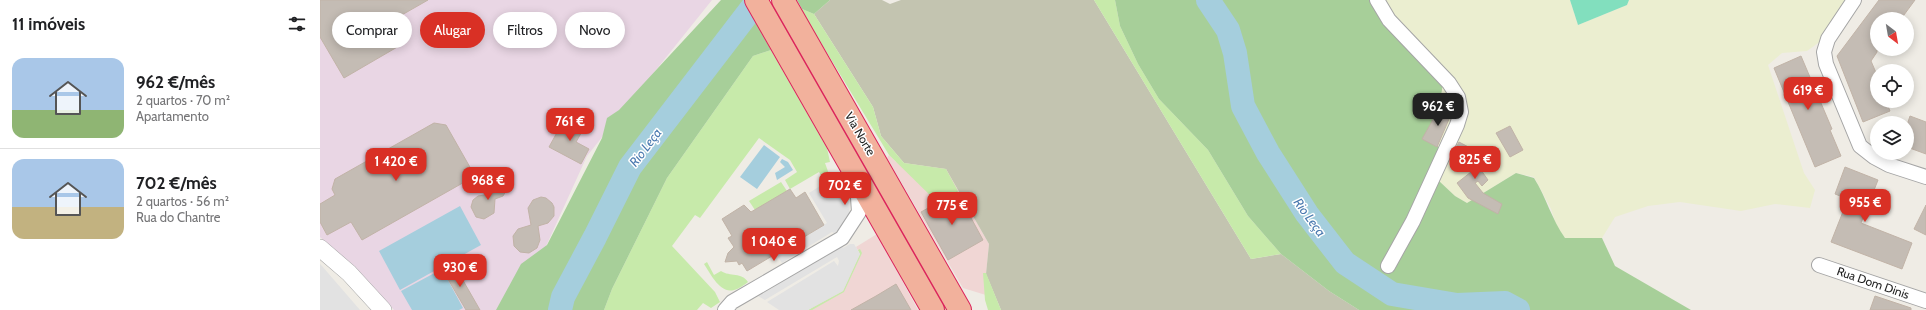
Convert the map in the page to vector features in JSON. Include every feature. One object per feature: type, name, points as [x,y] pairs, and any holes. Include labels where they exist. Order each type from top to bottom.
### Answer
[{"type":"highway","name":"Via Norte","points":[[756,0],[933,310]]},
{"type":"highway","name":"Via Norte","points":[[783,0],[960,310]]},
{"type":"street","points":[[1377,0],[1389,20],[1449,83],[1458,97],[1461,112],[1457,125],[1413,221],[1388,266]]},
{"type":"street","points":[[1854,0],[1828,39],[1824,52],[1826,64],[1860,146],[1874,157],[1889,165],[1926,177]]},
{"type":"street","points":[[725,310],[732,302],[842,238],[859,212],[857,177]]},
{"type":"street","points":[[320,248],[349,273],[383,310]]},
{"type":"street","name":"Rua Dom Dinis","points":[[1819,264],[1926,301]]},
{"type":"shaded area","points":[[320,0],[712,0],[587,156],[542,255],[528,310],[394,310],[364,277],[320,237]]},
{"type":"shaded area","points":[[830,0],[882,0],[890,4],[901,0],[1094,0],[1251,259],[1281,254],[1329,291],[1359,310],[1001,310],[986,274],[989,244],[946,169],[904,163],[881,136],[873,107],[814,14]]},
{"type":"shaded area","points":[[1372,0],[1570,0],[1578,25],[1627,5],[1629,0],[1849,0],[1825,38],[1807,51],[1782,53],[1768,65],[1804,173],[1815,190],[1810,208],[1775,204],[1741,211],[1680,202],[1648,206],[1615,217],[1602,238],[1565,238],[1557,227],[1551,209],[1534,177],[1516,173],[1467,203],[1455,196],[1438,180],[1438,113],[1443,84]]},
{"type":"shaded area","points":[[889,155],[896,162],[946,169],[989,244],[986,274],[989,296],[963,288],[887,158]]},
{"type":"shaded area","points":[[838,173],[850,203],[849,215],[841,228],[782,263],[776,254],[827,223],[809,193],[833,178],[833,175]]},
{"type":"shaded area","points":[[877,234],[918,310],[812,310],[811,308],[860,254],[856,247]]},
{"type":"shaded area","points":[[850,244],[854,244],[860,254],[843,291],[808,310],[779,310],[767,302],[834,261],[838,266],[839,261],[837,257],[765,300],[758,296],[842,246],[843,248]]},
{"type":"shaded area","points":[[320,264],[322,266],[360,310],[320,310]]},
{"type":"green space","points":[[721,0],[743,0],[771,50],[753,56],[667,178],[612,289],[604,310],[496,310],[521,264],[547,245],[602,138],[607,118],[619,110]]},
{"type":"green space","points":[[797,0],[830,0],[814,14],[802,9]]},
{"type":"green space","points":[[1094,0],[1115,0],[1120,26],[1138,64],[1159,99],[1208,150],[1248,216],[1281,254],[1251,259]]},
{"type":"green space","points":[[1115,0],[1372,0],[1443,84],[1438,113],[1438,180],[1455,196],[1467,203],[1516,173],[1534,178],[1556,224],[1565,238],[1602,238],[1615,266],[1691,310],[1359,310],[1329,291],[1281,254],[1248,216],[1208,150],[1159,99],[1138,64],[1120,26]]},
{"type":"green space","points":[[1570,0],[1629,0],[1627,5],[1578,25]]},
{"type":"green space","points":[[802,9],[814,14],[873,107],[881,136],[904,163],[946,169],[959,193],[957,192],[939,204],[889,155],[801,10]]},
{"type":"green space","points":[[789,27],[951,310],[944,310],[785,33]]},
{"type":"green space","points":[[771,50],[827,148],[830,162],[825,163],[830,177],[824,180],[819,172],[790,189],[785,180],[797,172],[790,160],[759,138],[700,218],[695,215],[672,246],[715,292],[720,302],[711,308],[703,303],[697,310],[604,310],[612,289],[667,178],[753,56]]},
{"type":"green space","points":[[781,182],[787,191],[755,210],[749,201]]},
{"type":"green space","points":[[860,249],[862,253],[844,292],[812,310],[808,310],[843,291],[860,254],[858,250]]},
{"type":"green space","points":[[707,262],[714,275],[721,271],[743,277],[748,282],[736,289],[724,289],[716,282],[709,272],[704,264]]},
{"type":"green space","points":[[983,273],[986,273],[1001,310],[988,310],[985,300]]},
{"type":"water","points":[[764,145],[780,157],[757,189],[740,177]]},
{"type":"water","points":[[782,159],[788,162],[793,170],[777,180],[775,173],[785,167],[780,162]]},
{"type":"water","points":[[460,206],[481,245],[400,290],[379,251]]},
{"type":"water","points":[[442,269],[463,308],[459,310],[412,310],[401,291]]},
{"type":"building","points":[[320,0],[428,0],[407,12],[332,12],[332,48],[396,48],[344,78],[320,37]]},
{"type":"building","points":[[1879,0],[1915,0],[1906,12],[1870,12]]},
{"type":"building","points":[[1870,12],[1870,56],[1874,56],[1871,61],[1872,64],[1870,64],[1870,108],[1889,108],[1890,111],[1878,116],[1870,116],[1870,119],[1863,122],[1837,56]]},
{"type":"building","points":[[1801,56],[1832,129],[1830,130],[1841,156],[1815,167],[1774,68]]},
{"type":"building","points":[[1450,100],[1452,112],[1437,147],[1422,139],[1435,116],[1441,119]]},
{"type":"building","points":[[565,118],[584,128],[576,142],[589,149],[581,164],[549,147]]},
{"type":"building","points":[[1914,118],[1926,122],[1926,154],[1914,150]]},
{"type":"building","points":[[434,123],[446,125],[475,176],[362,240],[351,222],[327,235],[320,222],[320,204],[335,195],[332,189],[335,179]]},
{"type":"building","points":[[1510,126],[1523,150],[1510,157],[1496,133]]},
{"type":"building","points":[[1459,142],[1474,150],[1471,156],[1488,180],[1482,186],[1478,181],[1475,183],[1483,193],[1502,204],[1498,214],[1468,198],[1457,183],[1471,172],[1454,152]]},
{"type":"building","points":[[1845,167],[1878,180],[1861,223],[1912,243],[1902,269],[1831,242],[1848,199],[1835,194]]},
{"type":"building","points":[[499,181],[504,183],[507,189],[503,196],[495,199],[494,213],[484,219],[476,217],[471,207],[473,200],[478,196],[491,194],[492,185]]},
{"type":"building","points":[[790,189],[796,198],[805,192],[824,225],[747,271],[742,263],[739,265],[737,261],[725,262],[728,253],[734,247],[728,238],[732,236],[722,219],[744,205],[751,212]]},
{"type":"building","points":[[957,192],[983,240],[948,260],[921,212]]},
{"type":"building","points":[[541,197],[546,198],[552,203],[554,207],[554,216],[548,223],[538,226],[540,240],[537,248],[529,253],[520,252],[514,246],[513,236],[518,229],[531,225],[528,208],[533,200]]},
{"type":"building","points":[[1926,205],[1926,235],[1914,229]]},
{"type":"building","points":[[453,263],[480,310],[466,310],[442,269]]},
{"type":"building","points":[[896,284],[911,310],[851,310],[876,296]]},
{"type":"building","points":[[1875,296],[1911,308],[1911,310],[1870,310]]},
{"type":"waterway","name":"Rio Leça","points":[[560,310],[563,297],[630,167],[758,0]]},
{"type":"waterway","name":"Rio Leça","points":[[1208,0],[1228,30],[1235,53],[1243,106],[1268,153],[1307,214],[1345,263],[1392,294],[1457,305],[1505,303],[1518,310]]}]
